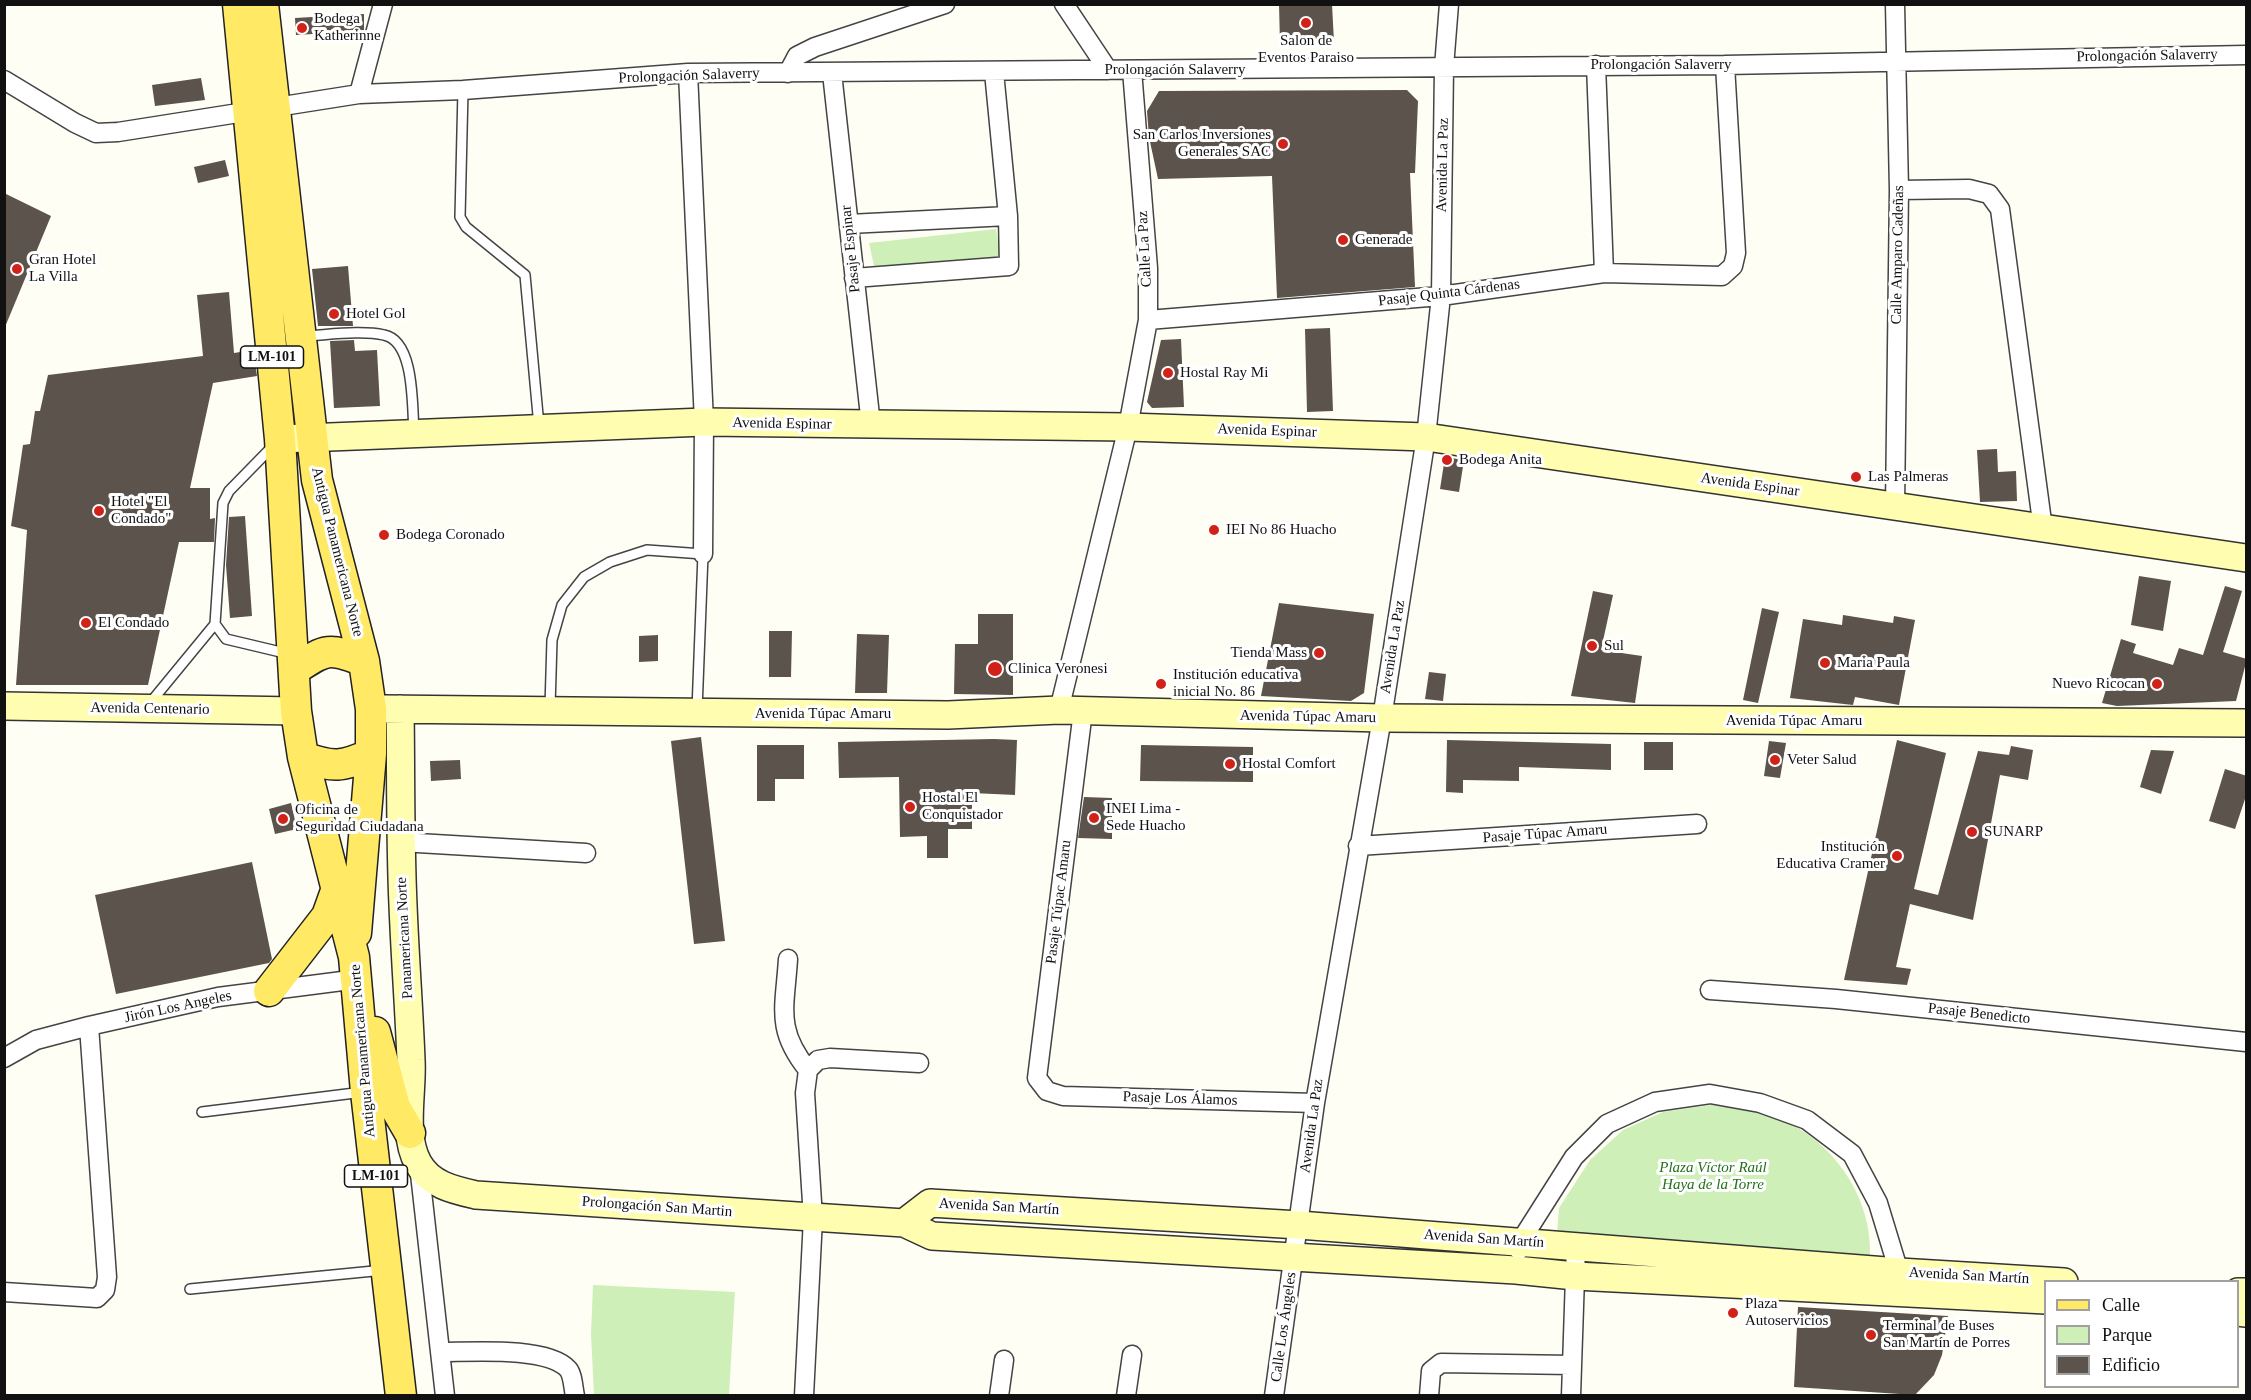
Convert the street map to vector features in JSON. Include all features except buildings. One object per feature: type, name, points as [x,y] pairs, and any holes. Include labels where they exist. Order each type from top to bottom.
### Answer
[{"type":"main road","name":"Antigua Panamericana Norte","points":[[238,4],[263,110],[301,336],[317,480],[364,661],[370,709],[372,754],[357,976],[366,1092],[401,1395]]},
{"type":"main road","name":"Antigua Panamericana Norte","points":[[263,4],[263,110],[296,711],[303,757],[357,976]]},
{"type":"main road","points":[[292,662],[322,652],[343,653],[364,661]]},
{"type":"main road","points":[[303,757],[327,766],[346,766],[372,754]]},
{"type":"main road","points":[[269,991],[297,951],[323,922],[337,888]]},
{"type":"main road","points":[[357,976],[396,1107],[410,1133]]},
{"type":"street","points":[[359,94],[383,4]]},
{"type":"street","points":[[788,74],[797,56],[815,47],[945,4]]},
{"type":"street","points":[[1064,4],[1108,70]]},
{"type":"street","name":"Avenida La Paz","points":[[1294,1258],[1315,1103],[1382,718],[1426,436],[1441,296],[1444,67],[1449,4]]},
{"type":"street","name":"Calle Amparo Cadeñas","points":[[1895,4],[1899,190],[1895,507]]},
{"type":"street","name":"Prolongación Salaverry","points":[[4,80],[75,123],[96,133],[118,132],[359,94],[463,90],[688,73],[788,74],[1725,64],[2247,55]]},
{"type":"street","name":"Pasaje Quinta Cárdenas","points":[[1148,320],[1441,296],[1604,273],[1722,276],[1733,266],[1736,253],[1725,64]]},
{"type":"street","points":[[1596,65],[1604,273]]},
{"type":"street","name":"Calle La Paz","points":[[1128,427],[1148,320],[1148,268],[1132,70]]},
{"type":"street","points":[[854,278],[1008,267],[1011,263],[994,72]]},
{"type":"street","points":[[688,73],[704,422],[703,554]]},
{"type":"street","name":"Pasaje Espinar","points":[[832,73],[870,425]]},
{"type":"street","points":[[1899,190],[1969,189],[1989,194],[2000,209],[2043,529]]},
{"type":"street","points":[[849,224],[1008,216]]},
{"type":"street","name":"Avenida Espinar","points":[[280,439],[704,422],[1128,427],[1426,436],[2247,558]]},
{"type":"street","name":"Pasaje Túpac Amaru","points":[[1047,1091],[1037,1078],[1071,710],[1128,427]]},
{"type":"street","name":"Avenida Centenario","points":[[4,706],[296,711]]},
{"type":"street","name":"Avenida Túpac Amaru","points":[[370,709],[948,715],[1071,710],[1382,718],[2247,723]]},
{"type":"street","name":"Panamericana Norte","points":[[400,709],[400,842],[412,1077],[410,1133],[412,1149],[419,1165]]},
{"type":"street","name":"Pasaje Túpac Amaru","points":[[1358,846],[1697,824]]},
{"type":"street","points":[[400,842],[586,853]]},
{"type":"street","points":[[788,959],[784,1019],[787,1036],[792,1050],[808,1070]]},
{"type":"street","name":"Jirón Los Angeles","points":[[4,1058],[36,1040],[89,1026],[218,997],[357,976]]},
{"type":"street","name":"Pasaje Benedicto","points":[[1710,990],[1836,999],[2247,1042]]},
{"type":"street","points":[[4,1292],[97,1298],[105,1290],[107,1277],[89,1026]]},
{"type":"street","points":[[804,1395],[813,1218],[805,1093],[808,1070],[818,1060],[830,1058],[920,1063]]},
{"type":"street","name":"Pasaje Los Álamos","points":[[1047,1091],[1063,1096],[1315,1103]]},
{"type":"street","points":[[1516,1270],[1520,1242],[1574,1157],[1607,1124],[1654,1102],[1710,1094],[1760,1102],[1807,1120],[1852,1154],[1878,1203],[1899,1282]]},
{"type":"street","points":[[419,1165],[445,1395]]},
{"type":"street","name":"Prolongación San Martin","points":[[419,1165],[432,1180],[449,1189],[476,1195],[904,1223]]},
{"type":"street","name":"Avenida San Martín","points":[[2044,1281],[1899,1282],[1575,1276],[1516,1270],[932,1236],[904,1223],[930,1203],[1299,1225],[1576,1247],[1899,1282],[2044,1300]]},
{"type":"street","points":[[1571,1395],[1576,1247]]},
{"type":"street","name":"Calle Los Ángeles","points":[[1274,1395],[1294,1258]]},
{"type":"street","points":[[441,1352],[491,1352],[541,1356],[567,1368],[571,1374],[575,1395]]},
{"type":"street","points":[[1126,1395],[1132,1355]]},
{"type":"street","points":[[999,1395],[1004,1360]]},
{"type":"street","points":[[1429,1395],[1431,1371],[1436,1365],[1442,1363],[1572,1365]]},
{"type":"lane","points":[[463,90],[460,217],[466,227],[525,276],[539,429]]},
{"type":"lane","points":[[301,336],[385,335],[398,343],[407,359],[414,434]]},
{"type":"lane","points":[[146,708],[215,624],[222,503],[228,491],[280,439]]},
{"type":"lane","points":[[549,710],[552,640],[562,605],[584,578],[610,562],[647,550],[703,554],[697,713]]},
{"type":"lane","points":[[215,624],[226,639],[292,662]]},
{"type":"lane","points":[[202,1112],[366,1092]]},
{"type":"lane","points":[[190,1289],[386,1269]]},
{"type":"green space","points":[[996,229],[1001,262],[876,275],[869,243]]},
{"type":"green space","name":"Plaza Víctor Raúl Haya de la Torre","points":[[1711,1105],[1772,1116],[1809,1135],[1824,1148],[1850,1180],[1859,1199],[1866,1218],[1870,1259],[1557,1234],[1559,1208],[1590,1160],[1623,1130],[1663,1112]]},
{"type":"green space","points":[[593,1285],[735,1292],[729,1395],[594,1395],[591,1334]]},
{"type":"place","name":"Salon de Eventos Paraiso","points":[[1306,23]]},
{"type":"place","name":"Bodega Katherinne","points":[[302,28]]},
{"type":"place","name":"San Carlos Inversiones Generales SAC","points":[[1283,144]]},
{"type":"place","name":"Generade","points":[[1343,240]]},
{"type":"place","name":"Gran Hotel La Villa","points":[[17,269]]},
{"type":"place","name":"Hotel Gol","points":[[334,314]]},
{"type":"place","name":"Hostal Ray Mi","points":[[1168,373]]},
{"type":"place","name":"Bodega Anita","points":[[1447,460]]},
{"type":"place","name":"Las Palmeras","points":[[1856,477]]},
{"type":"place","name":"Hotel \"El Condado\"","points":[[99,511]]},
{"type":"place","name":"IEI No 86 Huacho","points":[[1214,530]]},
{"type":"place","name":"Bodega Coronado","points":[[384,535]]},
{"type":"place","name":"El Condado","points":[[86,623]]},
{"type":"place","name":"Sul","points":[[1592,646]]},
{"type":"place","name":"Tienda Mass","points":[[1319,653]]},
{"type":"place","name":"Maria Paula","points":[[1825,663]]},
{"type":"place","name":"Clinica Veronesi","points":[[995,669]]},
{"type":"place","name":"Institución educativa inicial No. 86","points":[[1161,684]]},
{"type":"place","name":"Nuevo Ricocan","points":[[2157,684]]},
{"type":"place","name":"Veter Salud","points":[[1775,760]]},
{"type":"place","name":"Hostal Comfort","points":[[1230,764]]},
{"type":"place","name":"Hostal El Conquistador","points":[[910,807]]},
{"type":"place","name":"INEI Lima - Sede Huacho","points":[[1094,818]]},
{"type":"place","name":"Oficina de Seguridad Ciudadana","points":[[283,819]]},
{"type":"place","name":"SUNARP","points":[[1972,832]]},
{"type":"place","name":"Institución Educativa Cramer","points":[[1897,856]]},
{"type":"place","name":"Plaza Autoservicios","points":[[1733,1313]]},
{"type":"place","name":"Terminal de Buses San Martín de Porres","points":[[1871,1335]]}]
